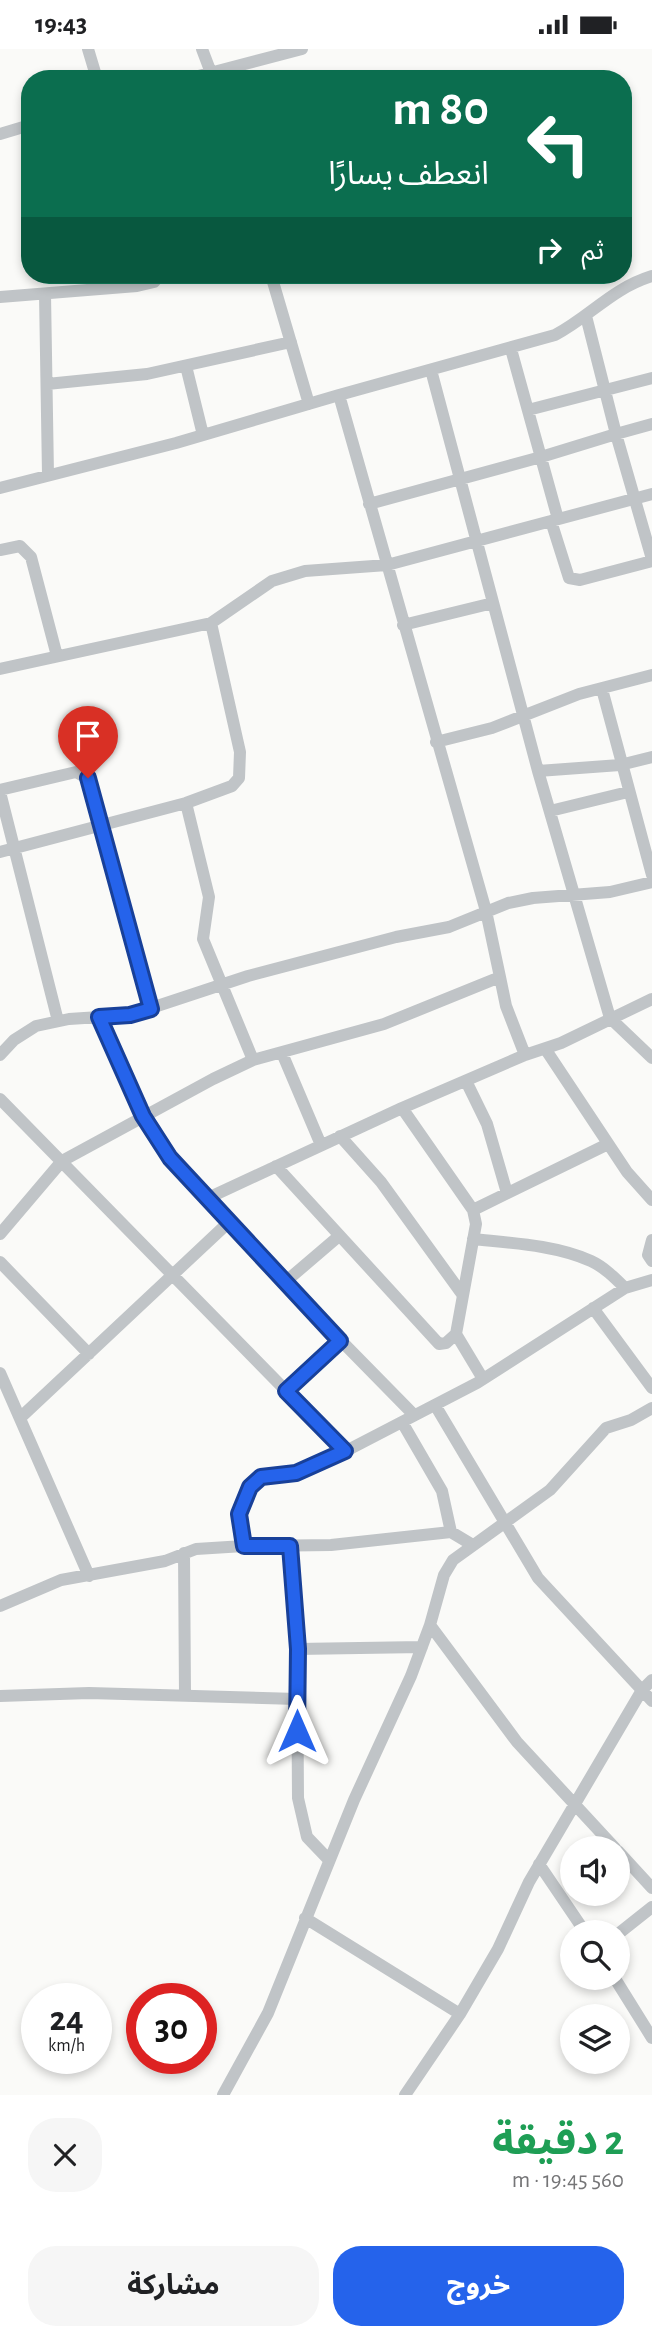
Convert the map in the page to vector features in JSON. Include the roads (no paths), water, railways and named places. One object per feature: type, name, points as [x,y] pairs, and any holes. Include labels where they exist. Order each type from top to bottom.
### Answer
[{"type":"street","points":[[88,49],[94,70]]},
{"type":"street","points":[[202,49],[210,70]]},
{"type":"street","points":[[229,70],[302,49]]},
{"type":"street","points":[[0,134],[21,128]]},
{"type":"street","points":[[632,282],[652,276]]},
{"type":"street","points":[[0,297],[146,284]]},
{"type":"street","points":[[274,284],[309,404]]},
{"type":"street","points":[[0,488],[203,435],[555,335],[586,316],[627,284]]},
{"type":"street","points":[[45,294],[48,475]]},
{"type":"street","points":[[511,349],[541,457],[569,578],[580,580],[652,560],[633,499],[586,316]]},
{"type":"street","points":[[47,384],[147,374],[291,342]]},
{"type":"street","points":[[186,366],[203,435]]},
{"type":"street","points":[[431,370],[523,717],[610,1018],[652,1058]]},
{"type":"street","points":[[528,410],[652,378]]},
{"type":"street","points":[[339,395],[486,911],[506,1006],[525,1055]]},
{"type":"street","points":[[369,504],[652,424]]},
{"type":"street","points":[[0,669],[211,624],[272,581],[304,571],[387,565],[652,493]]},
{"type":"street","points":[[0,550],[20,546],[31,557],[57,656]]},
{"type":"street","points":[[403,625],[493,603]]},
{"type":"street","points":[[0,852],[186,803],[232,786],[242,770],[211,624]]},
{"type":"street","points":[[436,742],[523,717],[579,694],[652,675]]},
{"type":"street","points":[[603,688],[628,792],[652,875]]},
{"type":"street","points":[[538,771],[621,765],[652,757]]},
{"type":"street","points":[[58,1021],[0,791],[76,772],[83,774],[102,823],[123,914],[151,1009]]},
{"type":"street","points":[[550,811],[628,792]]},
{"type":"street","points":[[186,803],[209,897],[204,939],[253,1060]]},
{"type":"street","points":[[0,1055],[14,1040],[36,1026],[58,1021],[130,1015],[223,985],[396,937],[449,927],[486,911],[533,898],[611,892],[652,882]]},
{"type":"street","points":[[0,1234],[62,1161],[143,1116],[253,1060],[384,1024],[499,977]]},
{"type":"street","points":[[208,1198],[402,1108],[525,1055],[546,1049],[652,999]]},
{"type":"street","points":[[99,1017],[143,1116],[170,1158],[408,1418],[442,1490],[451,1532]]},
{"type":"street","points":[[546,1049],[608,1145],[652,1200]]},
{"type":"street","points":[[282,1053],[321,1145]]},
{"type":"street","points":[[466,1081],[487,1124],[507,1193]]},
{"type":"street","points":[[0,1099],[345,1451]]},
{"type":"street","points":[[276,1166],[439,1344],[446,1343],[456,1334],[476,1224],[474,1210],[402,1108]]},
{"type":"street","points":[[340,1136],[381,1182],[462,1294]]},
{"type":"street","points":[[474,1210],[608,1145]]},
{"type":"street","points":[[20,1418],[229,1223]]},
{"type":"street","points":[[284,1283],[339,1235]]},
{"type":"street","points":[[473,1239],[523,1245],[593,1261],[625,1288]]},
{"type":"street","points":[[652,1240],[648,1255],[652,1261]]},
{"type":"street","points":[[0,1262],[89,1354]]},
{"type":"street","points":[[244,1546],[239,1514],[250,1487],[261,1477],[296,1473],[345,1451],[483,1379],[625,1288],[652,1280]]},
{"type":"street","points":[[593,1308],[652,1388]]},
{"type":"street","points":[[456,1334],[483,1379]]},
{"type":"street","points":[[286,1391],[340,1341]]},
{"type":"street","points":[[0,1373],[89,1576]]},
{"type":"street","points":[[435,1405],[538,1578],[652,1701]]},
{"type":"street","points":[[223,2095],[268,2013],[329,1860],[422,1647],[443,1575],[453,1560],[471,1544],[550,1490],[606,1428],[631,1420],[652,1408]]},
{"type":"street","points":[[0,1606],[61,1580],[165,1561],[196,1549],[331,1545],[451,1532],[471,1544]]},
{"type":"street","points":[[290,1546],[298,1649],[298,1798],[307,1837],[329,1860]]},
{"type":"street","points":[[184,1553],[185,1695]]},
{"type":"street","points":[[430,1625],[517,1742],[603,1836]]},
{"type":"street","points":[[298,1649],[422,1647]]},
{"type":"street","points":[[405,2095],[460,2014],[498,1949],[573,1804],[642,1690],[652,1680]]},
{"type":"street","points":[[0,1696],[89,1693],[297,1699]]},
{"type":"street","points":[[540,1864],[577,1920]]},
{"type":"street","points":[[630,1865],[652,1888]]},
{"type":"street","points":[[630,1924],[652,1907]]},
{"type":"street","points":[[305,1918],[460,2014]]},
{"type":"street","points":[[622,1990],[652,2038]]}]
